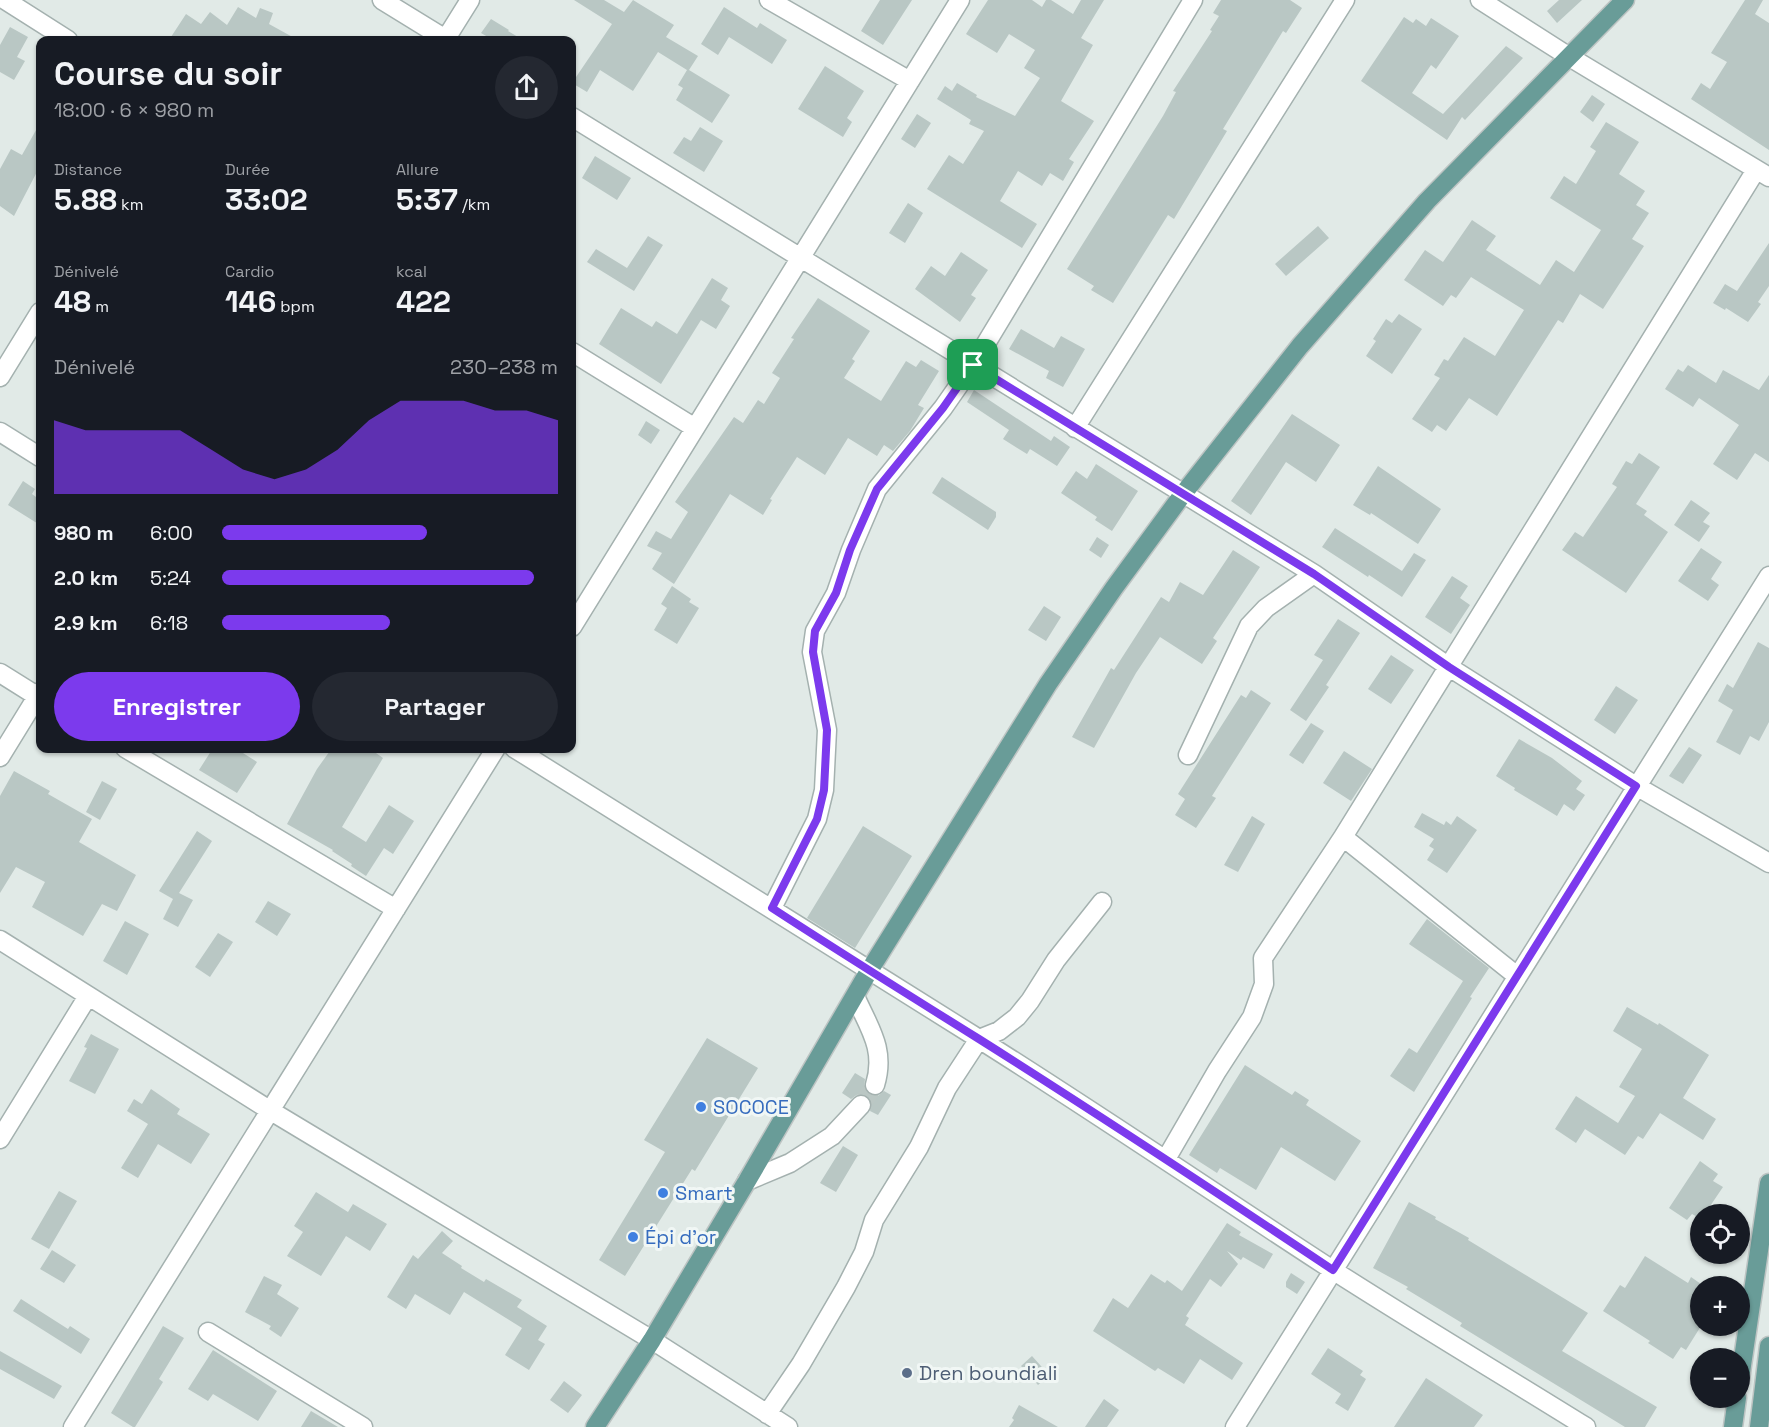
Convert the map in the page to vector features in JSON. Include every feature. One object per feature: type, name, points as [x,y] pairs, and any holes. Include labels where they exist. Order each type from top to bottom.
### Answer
[{"type":"main road","points":[[595,1427],[652,1340],[868,971],[1048,684],[1114,588],[1183,494],[1300,346],[1427,201],[1625,0]]},
{"type":"main road","points":[[1747,1348],[1762,1279],[1769,1183]]},
{"type":"main road","points":[[1759,1427],[1769,1346]]},
{"type":"main road","points":[[1733,1427],[1736,1408]]},
{"type":"street","points":[[382,0],[440,36]]},
{"type":"street","points":[[448,36],[470,0]]},
{"type":"street","points":[[769,0],[910,81]]},
{"type":"street","points":[[576,621],[960,0]]},
{"type":"street","points":[[772,908],[817,819],[824,790],[827,730],[813,652],[815,631],[836,593],[850,550],[877,489],[943,408],[973,365],[1193,0]]},
{"type":"street","points":[[1075,428],[1345,0]]},
{"type":"street","points":[[1166,1159],[1217,1071],[1252,1017],[1264,984],[1263,958],[1343,837],[1763,174],[1480,0]]},
{"type":"street","points":[[5,3],[61,36]]},
{"type":"street","points":[[576,119],[1314,574],[1449,667],[1636,786],[1769,863]]},
{"type":"street","points":[[0,377],[36,318]]},
{"type":"street","points":[[576,354],[695,428]]},
{"type":"street","points":[[0,432],[36,454]]},
{"type":"street","points":[[1188,756],[1249,626],[1266,608],[1314,574]]},
{"type":"street","points":[[1235,1427],[1769,576]]},
{"type":"street","points":[[0,673],[36,694]]},
{"type":"street","points":[[0,757],[36,702]]},
{"type":"street","points":[[133,753],[396,909]]},
{"type":"street","points":[[73,1427],[493,753]]},
{"type":"street","points":[[522,753],[979,1039],[1333,1270],[1586,1427]]},
{"type":"street","points":[[1343,837],[1517,976]]},
{"type":"street","points":[[767,1414],[801,1364],[846,1287],[864,1252],[874,1220],[919,1147],[947,1088],[979,1039],[999,1030],[1017,1017],[1056,960],[1102,902]]},
{"type":"street","points":[[0,940],[271,1111],[652,1340],[788,1427]]},
{"type":"street","points":[[0,1138],[88,996]]},
{"type":"street","points":[[855,996],[878,1048],[880,1069],[875,1085]]},
{"type":"street","points":[[747,1181],[790,1163],[832,1136],[861,1105]]},
{"type":"street","points":[[208,1332],[363,1427]]},
{"type":"building","points":[[574,0],[604,0],[624,12],[633,0],[674,25],[666,37],[698,56],[689,70],[730,95],[712,123],[676,100],[683,88],[678,85],[687,70],[658,52],[633,91],[600,70],[587,92],[576,85],[576,77],[612,24]]},
{"type":"building","points":[[880,0],[912,0],[883,45],[861,31]]},
{"type":"building","points":[[988,0],[1032,0],[1042,7],[1046,0],[1051,0],[1073,14],[1081,0],[1104,0],[1081,38],[1093,45],[1061,101],[1094,121],[1069,159],[1074,162],[1063,181],[1050,173],[1042,186],[1018,171],[1000,201],[1037,224],[1022,248],[927,189],[949,155],[963,164],[984,131],[969,124],[971,120],[937,99],[945,86],[952,91],[957,83],[977,95],[976,97],[1015,116],[1040,78],[1024,68],[1035,50],[1009,34],[997,53],[966,34]]},
{"type":"building","points":[[1221,0],[1290,0],[1302,8],[1286,33],[1283,31],[1223,129],[1227,131],[1174,219],[1168,215],[1113,303],[1091,290],[1094,286],[1067,269],[1163,116],[1176,92],[1173,91],[1212,31],[1210,30],[1219,16],[1213,13]]},
{"type":"building","points":[[1559,0],[1582,0],[1557,23],[1547,11]]},
{"type":"building","points":[[1745,0],[1763,0],[1755,14],[1769,23],[1769,150],[1691,99],[1701,83],[1710,89],[1727,62],[1711,53]]},
{"type":"building","points":[[238,7],[256,18],[260,8],[273,13],[269,24],[291,36],[172,36],[186,14],[201,24],[210,12],[227,25]]},
{"type":"building","points":[[724,7],[757,28],[760,23],[787,40],[772,64],[729,37],[718,55],[701,44]]},
{"type":"building","points":[[1404,17],[1413,23],[1416,19],[1426,26],[1431,18],[1459,36],[1436,69],[1431,65],[1412,93],[1443,114],[1506,46],[1523,58],[1465,120],[1462,117],[1447,140],[1361,81]]},
{"type":"building","points":[[491,19],[516,36],[486,36],[481,33]]},
{"type":"building","points":[[10,27],[28,37],[17,57],[25,61],[14,80],[0,72],[0,45]]},
{"type":"building","points":[[825,66],[864,91],[847,118],[852,122],[843,137],[798,109]]},
{"type":"building","points":[[1592,95],[1605,104],[1593,122],[1580,112]]},
{"type":"building","points":[[917,114],[931,123],[915,148],[901,139]]},
{"type":"building","points":[[1606,122],[1639,142],[1619,174],[1645,191],[1636,205],[1649,213],[1632,239],[1644,246],[1603,309],[1580,294],[1563,323],[1558,320],[1497,416],[1469,398],[1446,431],[1437,425],[1432,432],[1412,419],[1440,378],[1434,375],[1444,359],[1448,361],[1464,337],[1495,356],[1524,310],[1471,277],[1456,298],[1451,295],[1443,306],[1404,280],[1425,250],[1443,262],[1472,220],[1496,236],[1486,250],[1540,285],[1556,260],[1574,272],[1601,230],[1550,198],[1564,176],[1576,184],[1596,151],[1590,147]]},
{"type":"building","points":[[700,127],[723,141],[704,172],[673,153],[684,137],[691,141]]},
{"type":"building","points":[[36,130],[36,174],[14,216],[0,206],[0,169],[11,149],[22,155]]},
{"type":"building","points":[[595,156],[631,178],[617,200],[582,178]]},
{"type":"building","points":[[908,203],[923,213],[905,243],[889,233]]},
{"type":"building","points":[[1318,226],[1329,238],[1286,276],[1275,264]]},
{"type":"building","points":[[648,236],[663,245],[634,291],[587,262],[596,249],[627,268]]},
{"type":"building","points":[[1769,243],[1769,286],[1758,302],[1761,304],[1748,322],[1726,308],[1725,310],[1713,303],[1725,284],[1737,291]]},
{"type":"building","points":[[961,252],[988,270],[971,295],[976,298],[960,322],[915,289],[931,266],[945,276]]},
{"type":"building","points":[[712,278],[728,288],[721,300],[730,306],[716,329],[701,320],[661,384],[599,344],[621,308],[652,327],[656,321],[677,334]]},
{"type":"building","points":[[818,298],[870,331],[852,359],[855,361],[844,378],[881,401],[906,361],[916,367],[921,360],[939,371],[918,405],[924,408],[910,431],[893,451],[884,445],[877,456],[848,438],[825,475],[797,457],[770,499],[772,500],[763,515],[730,494],[674,584],[652,569],[662,553],[647,546],[656,531],[671,539],[688,512],[675,502],[734,417],[743,423],[758,400],[764,404],[780,378],[772,373],[794,339],[791,338]]},
{"type":"building","points":[[1399,314],[1422,329],[1392,374],[1366,356],[1376,341],[1373,339],[1386,319],[1392,323]]},
{"type":"building","points":[[1021,329],[1054,348],[1061,336],[1085,349],[1063,387],[1046,378],[1049,371],[1009,349]]},
{"type":"building","points":[[1688,365],[1716,383],[1723,370],[1759,390],[1769,375],[1769,462],[1755,453],[1737,480],[1713,464],[1739,425],[1699,398],[1693,407],[1665,389],[1678,369],[1683,372]]},
{"type":"building","points":[[974,390],[1051,441],[1054,436],[1070,447],[1057,466],[1030,449],[1027,454],[1003,439],[1009,430],[967,402]]},
{"type":"building","points":[[1292,414],[1340,445],[1316,482],[1286,462],[1251,515],[1231,501]]},
{"type":"building","points":[[646,421],[660,430],[651,444],[638,435]]},
{"type":"building","points":[[1639,453],[1660,467],[1636,504],[1647,511],[1644,515],[1668,532],[1626,593],[1562,550],[1575,532],[1583,537],[1617,487],[1612,484],[1626,461],[1632,464]]},
{"type":"building","points":[[1096,464],[1138,491],[1112,531],[1095,520],[1097,517],[1061,493],[1076,471],[1087,479]]},
{"type":"building","points":[[1378,466],[1441,509],[1418,544],[1371,513],[1370,515],[1353,505]]},
{"type":"building","points":[[942,477],[996,512],[996,517],[988,530],[932,493]]},
{"type":"building","points":[[23,481],[35,489],[32,494],[36,497],[36,522],[8,505]]},
{"type":"building","points":[[1691,500],[1710,513],[1703,522],[1710,526],[1699,542],[1674,525]]},
{"type":"building","points":[[1335,528],[1402,571],[1414,553],[1426,560],[1402,597],[1322,547]]},
{"type":"building","points":[[1097,537],[1109,545],[1101,558],[1089,550]]},
{"type":"building","points":[[1701,548],[1722,562],[1711,579],[1719,585],[1708,601],[1678,581]]},
{"type":"building","points":[[1233,550],[1260,567],[1213,638],[1217,641],[1202,664],[1160,637],[1136,673],[1094,748],[1072,737],[1111,668],[1114,670],[1161,597],[1169,602],[1180,582],[1203,595]]},
{"type":"building","points":[[1452,576],[1468,586],[1460,598],[1470,605],[1451,634],[1425,617]]},
{"type":"building","points":[[672,586],[691,599],[689,602],[699,608],[677,644],[654,630],[667,608],[661,604]]},
{"type":"building","points":[[1044,606],[1061,617],[1046,641],[1028,630]]},
{"type":"building","points":[[1338,619],[1360,633],[1326,685],[1329,687],[1306,721],[1290,710],[1323,660],[1314,655]]},
{"type":"building","points":[[1758,642],[1769,648],[1769,722],[1759,741],[1750,736],[1740,755],[1716,742],[1733,710],[1718,701],[1727,684],[1733,688]]},
{"type":"building","points":[[1391,655],[1414,670],[1391,704],[1368,689]]},
{"type":"building","points":[[1616,686],[1638,700],[1615,734],[1594,720]]},
{"type":"building","points":[[1251,690],[1271,703],[1212,796],[1216,798],[1196,828],[1175,815],[1185,799],[1178,794],[1241,695],[1246,698]]},
{"type":"building","points":[[1311,723],[1324,731],[1303,764],[1289,755]]},
{"type":"building","points":[[1519,739],[1552,758],[1582,781],[1576,789],[1585,795],[1574,811],[1564,804],[1557,816],[1514,790],[1515,788],[1496,776]]},
{"type":"building","points":[[1689,747],[1702,755],[1683,784],[1669,776]]},
{"type":"building","points":[[1344,751],[1372,769],[1351,801],[1323,783]]},
{"type":"building","points":[[210,753],[243,753],[257,762],[237,793],[199,770]]},
{"type":"building","points":[[328,753],[376,753],[383,758],[342,827],[366,842],[389,805],[414,821],[393,854],[384,848],[366,876],[333,850],[287,824],[317,769]]},
{"type":"building","points":[[14,771],[50,791],[48,794],[92,819],[79,842],[136,875],[117,911],[102,904],[83,936],[32,907],[45,882],[16,867],[0,893],[0,796]]},
{"type":"building","points":[[102,781],[117,789],[100,820],[86,812]]},
{"type":"building","points":[[1422,813],[1444,825],[1446,821],[1451,825],[1457,816],[1477,830],[1447,873],[1427,860],[1434,849],[1429,846],[1434,839],[1414,827]]},
{"type":"building","points":[[1252,816],[1265,824],[1238,872],[1224,865]]},
{"type":"building","points":[[863,826],[912,856],[855,948],[807,918]]},
{"type":"building","points":[[197,831],[212,841],[179,893],[193,900],[178,927],[163,919],[173,899],[159,891]]},
{"type":"building","points":[[268,901],[291,914],[277,936],[255,922]]},
{"type":"building","points":[[1427,919],[1489,968],[1414,1092],[1390,1076],[1409,1048],[1417,1053],[1463,981],[1409,944]]},
{"type":"building","points":[[125,921],[149,934],[127,975],[103,961]]},
{"type":"building","points":[[218,933],[233,942],[210,977],[195,967]]},
{"type":"building","points":[[1627,1007],[1658,1025],[1659,1023],[1709,1055],[1683,1098],[1716,1119],[1703,1140],[1660,1113],[1643,1139],[1638,1136],[1625,1155],[1585,1129],[1576,1143],[1555,1129],[1576,1096],[1618,1123],[1635,1096],[1619,1087],[1642,1049],[1613,1031]]},
{"type":"building","points":[[91,1034],[119,1049],[95,1094],[69,1081],[87,1048],[84,1047]]},
{"type":"building","points":[[707,1038],[758,1068],[695,1171],[692,1169],[625,1276],[599,1260],[665,1152],[644,1140]]},
{"type":"building","points":[[1245,1065],[1292,1095],[1295,1091],[1309,1100],[1306,1105],[1361,1141],[1335,1181],[1281,1147],[1256,1190],[1220,1168],[1217,1173],[1189,1155]]},
{"type":"building","points":[[855,1073],[865,1079],[864,1088],[868,1094],[878,1096],[884,1091],[891,1095],[878,1115],[870,1111],[872,1102],[868,1096],[858,1094],[851,1099],[842,1093]]},
{"type":"building","points":[[151,1089],[180,1109],[177,1114],[210,1134],[191,1164],[158,1144],[138,1178],[121,1168],[148,1124],[127,1111],[134,1099],[142,1104]]},
{"type":"building","points":[[843,1146],[858,1155],[836,1192],[820,1183]]},
{"type":"building","points":[[1700,1161],[1718,1174],[1713,1181],[1723,1187],[1711,1204],[1690,1204],[1690,1216],[1687,1220],[1669,1208]]},
{"type":"building","points":[[59,1191],[77,1201],[49,1249],[31,1239]]},
{"type":"building","points":[[316,1192],[348,1212],[353,1204],[387,1224],[370,1251],[346,1236],[321,1276],[287,1256],[303,1232],[294,1226]]},
{"type":"building","points":[[1409,1202],[1588,1313],[1562,1351],[1657,1407],[1645,1427],[1625,1427],[1460,1326],[1462,1323],[1406,1289],[1408,1287],[1373,1268]]},
{"type":"building","points":[[1227,1223],[1241,1232],[1239,1235],[1273,1254],[1264,1269],[1243,1257],[1241,1260],[1227,1251],[1238,1264],[1221,1287],[1210,1279],[1186,1316],[1189,1318],[1185,1325],[1243,1363],[1232,1380],[1200,1359],[1184,1384],[1158,1368],[1155,1371],[1093,1331],[1113,1298],[1128,1308],[1151,1274],[1165,1283],[1167,1280],[1182,1291]]},
{"type":"building","points":[[442,1231],[453,1241],[442,1253],[484,1282],[486,1279],[522,1300],[517,1307],[547,1326],[538,1340],[545,1344],[529,1370],[505,1355],[522,1328],[464,1292],[450,1315],[415,1294],[406,1309],[387,1297],[413,1255],[418,1259]]},
{"type":"building","points":[[52,1250],[76,1265],[64,1283],[40,1269]]},
{"type":"building","points":[[1645,1256],[1688,1283],[1690,1279],[1690,1336],[1695,1336],[1686,1350],[1681,1347],[1673,1359],[1648,1343],[1650,1341],[1603,1311],[1620,1285],[1625,1288]]},
{"type":"building","points":[[1291,1273],[1305,1282],[1297,1294],[1286,1287]]},
{"type":"building","points":[[264,1276],[282,1285],[277,1294],[299,1308],[281,1337],[269,1329],[271,1326],[245,1312]]},
{"type":"building","points":[[21,1299],[68,1329],[70,1326],[90,1339],[81,1354],[13,1311]]},
{"type":"building","points":[[163,1326],[184,1338],[159,1379],[163,1382],[133,1427],[111,1413]]},
{"type":"building","points":[[1328,1348],[1363,1371],[1360,1375],[1366,1379],[1348,1411],[1335,1403],[1341,1394],[1311,1374]]},
{"type":"building","points":[[213,1350],[277,1391],[258,1421],[213,1394],[208,1401],[188,1389]]},
{"type":"building","points":[[0,1351],[62,1386],[54,1399],[0,1369]]},
{"type":"building","points":[[1032,1356],[1049,1375],[1038,1385],[1021,1366]]},
{"type":"building","points":[[1426,1378],[1483,1415],[1474,1427],[1394,1427]]},
{"type":"building","points":[[564,1381],[582,1395],[568,1413],[550,1400]]},
{"type":"building","points":[[1104,1399],[1119,1410],[1107,1427],[1085,1427]]},
{"type":"building","points":[[1019,1405],[1058,1427],[1009,1427]]},
{"type":"building","points":[[311,1411],[338,1427],[301,1427]]},
{"type":"tunnel","points":[[861,1105],[875,1085]]},
{"type":"place","name":"SOCOCE","points":[[701,1107]]},
{"type":"place","name":"Smart","points":[[663,1193]]},
{"type":"place","name":"Épi d'or","points":[[633,1237]]},
{"type":"place","name":"Dren boundiali","points":[[907,1373]]},
{"type":"route","points":[[973,365],[1314,574],[1449,667],[1636,786],[1333,1270],[1166,1159],[772,908],[817,819],[824,790],[827,730],[813,652],[815,631],[836,593],[850,550],[877,489],[943,408],[973,365]]}]
